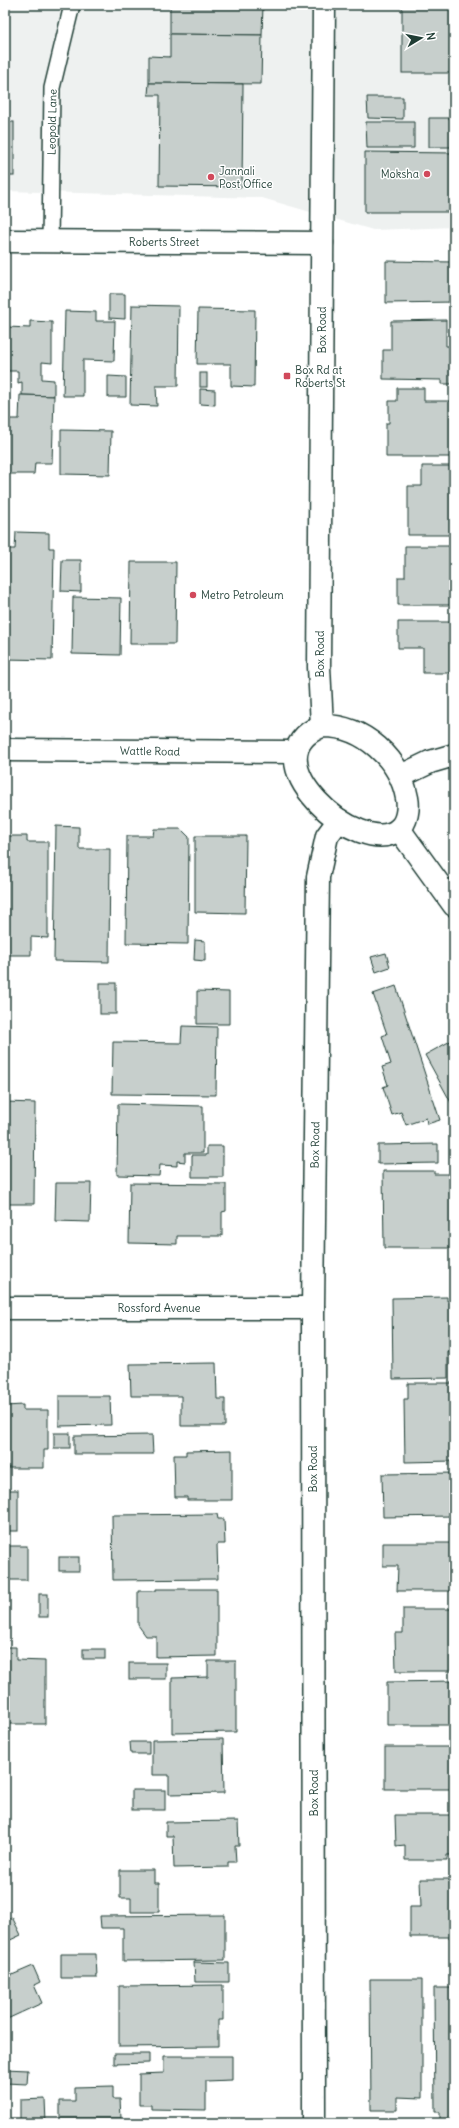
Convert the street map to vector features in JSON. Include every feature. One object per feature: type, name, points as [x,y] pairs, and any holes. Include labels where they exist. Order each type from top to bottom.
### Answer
[{"type":"street","name":"Box Road","points":[[322,726],[319,667],[324,5]]},
{"type":"street","name":"Roberts Street","points":[[5,241],[322,243]]},
{"type":"street","points":[[322,726],[335,726],[352,731],[365,738],[391,761],[401,776],[408,804],[406,819],[399,829],[391,834],[378,835],[364,832],[339,820],[325,810],[302,781],[296,765],[296,752],[301,740],[311,731],[322,726]]},
{"type":"street","name":"Wattle Road","points":[[5,750],[296,752]]},
{"type":"street","points":[[401,776],[430,762],[454,755]]},
{"type":"street","name":"Box Road","points":[[314,2123],[313,1308],[318,877],[322,853],[327,836],[339,820]]},
{"type":"street","points":[[399,829],[454,906]]},
{"type":"street","name":"Rossford Avenue","points":[[5,1308],[313,1308]]},
{"type":"lane","name":"Leopold Lane","points":[[50,242],[52,88],[72,5]]},
{"type":"shaded area","points":[[5,5],[454,5],[454,227],[373,230],[262,198],[5,191]]},
{"type":"building","points":[[170,5],[263,5],[262,35],[170,34]]},
{"type":"building","points":[[402,5],[454,5],[454,73],[402,73]]},
{"type":"building","points":[[170,34],[262,35],[261,84],[149,83],[149,56],[170,57]]},
{"type":"building","points":[[451,80],[454,80],[454,147],[429,147],[429,118],[451,118]]},
{"type":"building","points":[[149,83],[243,84],[242,187],[159,186],[160,95],[148,95]]},
{"type":"building","points":[[367,97],[403,97],[403,119],[368,118]]},
{"type":"building","points":[[5,122],[14,122],[14,176],[5,176]]},
{"type":"building","points":[[366,122],[414,122],[414,148],[367,148]]},
{"type":"building","points":[[365,152],[454,153],[454,212],[365,212]]},
{"type":"building","points":[[386,261],[454,262],[454,302],[386,303]]},
{"type":"building","points":[[109,294],[125,294],[125,319],[109,318]]},
{"type":"building","points":[[132,305],[179,306],[178,386],[156,386],[157,406],[130,405]]},
{"type":"building","points":[[198,309],[255,310],[254,387],[231,386],[231,364],[197,364]]},
{"type":"building","points":[[65,311],[96,312],[96,321],[115,321],[114,361],[83,360],[83,396],[63,396]]},
{"type":"building","points":[[446,320],[446,346],[454,346],[454,384],[442,384],[442,380],[383,379],[383,350],[391,350],[391,321]]},
{"type":"building","points":[[30,321],[52,322],[52,363],[42,362],[42,379],[54,380],[54,396],[22,395],[22,382],[18,383],[18,371],[6,371],[7,327],[30,328]]},
{"type":"building","points":[[200,373],[207,373],[207,387],[200,387]]},
{"type":"building","points":[[108,376],[126,377],[126,397],[108,397]]},
{"type":"building","points":[[397,388],[424,388],[424,401],[454,401],[454,457],[386,457],[386,423],[389,423],[389,401],[397,401]]},
{"type":"building","points":[[200,389],[215,390],[215,405],[200,404]]},
{"type":"building","points":[[20,395],[54,396],[52,463],[35,463],[34,474],[5,474],[5,419],[19,419]]},
{"type":"building","points":[[61,430],[111,431],[110,475],[61,474]]},
{"type":"building","points":[[422,466],[454,466],[454,535],[408,535],[408,486],[422,486]]},
{"type":"building","points":[[16,532],[49,533],[49,548],[54,548],[52,660],[5,659],[5,549],[15,549]]},
{"type":"building","points":[[405,546],[454,546],[454,605],[398,605],[398,577],[405,577]]},
{"type":"building","points":[[62,560],[81,560],[81,592],[61,591]]},
{"type":"building","points":[[131,562],[176,562],[175,644],[130,644]]},
{"type":"building","points":[[73,597],[121,598],[120,655],[72,654]]},
{"type":"building","points":[[398,622],[454,622],[454,673],[423,673],[423,648],[398,648]]},
{"type":"building","points":[[56,826],[79,827],[79,849],[110,849],[109,962],[54,961]]},
{"type":"building","points":[[154,829],[181,829],[189,837],[188,944],[126,943],[127,836],[153,836]]},
{"type":"building","points":[[7,836],[27,836],[27,842],[48,842],[48,938],[31,937],[31,955],[5,955]]},
{"type":"building","points":[[195,836],[246,836],[245,913],[195,912]]},
{"type":"building","points":[[195,940],[205,941],[205,961],[194,960]]},
{"type":"building","points":[[386,953],[390,967],[376,972],[371,957]]},
{"type":"building","points":[[100,983],[116,983],[116,1014],[100,1014]]},
{"type":"building","points":[[396,986],[440,1120],[427,1124],[426,1118],[406,1125],[401,1112],[392,1115],[383,1087],[388,1085],[382,1067],[391,1064],[382,1036],[387,1034],[373,994]]},
{"type":"building","points":[[197,991],[229,992],[229,1024],[197,1024]]},
{"type":"building","points":[[182,1026],[217,1027],[216,1095],[112,1094],[113,1042],[181,1043]]},
{"type":"building","points":[[5,1029],[7,1029],[6,1051],[5,1051]]},
{"type":"building","points":[[454,1039],[454,1108],[425,1055]]},
{"type":"building","points":[[5,1102],[35,1103],[34,1204],[5,1204]]},
{"type":"building","points":[[118,1104],[203,1106],[203,1153],[185,1153],[185,1162],[177,1161],[177,1166],[160,1165],[159,1176],[117,1175]]},
{"type":"building","points":[[438,1144],[438,1163],[378,1164],[378,1145]]},
{"type":"building","points":[[207,1146],[223,1146],[223,1177],[192,1177],[192,1155],[207,1155]]},
{"type":"building","points":[[383,1171],[434,1171],[434,1174],[454,1174],[454,1248],[384,1248]]},
{"type":"building","points":[[56,1183],[91,1183],[90,1222],[55,1221]]},
{"type":"building","points":[[130,1183],[226,1184],[226,1211],[222,1212],[222,1236],[177,1236],[177,1244],[129,1243]]},
{"type":"building","points":[[447,1297],[447,1301],[454,1301],[454,1352],[448,1352],[448,1378],[393,1379],[392,1298]]},
{"type":"building","points":[[216,1363],[217,1399],[225,1399],[225,1426],[181,1426],[181,1396],[131,1396],[130,1364]]},
{"type":"building","points":[[408,1383],[454,1383],[454,1461],[405,1462],[404,1399],[408,1399]]},
{"type":"building","points":[[59,1396],[110,1396],[111,1425],[59,1426]]},
{"type":"building","points":[[23,1405],[23,1410],[48,1410],[48,1450],[44,1450],[44,1468],[6,1468],[5,1406]]},
{"type":"building","points":[[54,1433],[70,1433],[70,1448],[54,1448]]},
{"type":"building","points":[[152,1435],[153,1454],[74,1454],[74,1436]]},
{"type":"building","points":[[232,1450],[232,1500],[187,1500],[187,1497],[175,1497],[174,1455],[186,1455],[186,1451]]},
{"type":"building","points":[[454,1473],[454,1516],[383,1517],[382,1474]]},
{"type":"building","points":[[5,1490],[18,1490],[18,1531],[5,1531]]},
{"type":"building","points":[[217,1514],[218,1519],[224,1519],[225,1544],[217,1544],[218,1579],[113,1580],[112,1515]]},
{"type":"building","points":[[383,1543],[454,1543],[454,1591],[397,1591],[398,1566],[383,1566]]},
{"type":"building","points":[[5,1546],[27,1546],[27,1580],[5,1580]]},
{"type":"building","points":[[59,1557],[79,1557],[79,1571],[59,1571]]},
{"type":"building","points":[[156,1589],[217,1589],[217,1656],[156,1657],[156,1636],[146,1636],[138,1625],[138,1591],[156,1591]]},
{"type":"building","points":[[39,1594],[48,1594],[48,1617],[39,1617]]},
{"type":"building","points":[[403,1609],[454,1609],[454,1671],[396,1671],[395,1633],[403,1633]]},
{"type":"building","points":[[5,1647],[16,1647],[16,1660],[45,1661],[45,1724],[5,1724]]},
{"type":"building","points":[[83,1649],[105,1649],[105,1659],[83,1659]]},
{"type":"building","points":[[208,1661],[236,1661],[236,1732],[172,1733],[172,1678],[208,1677]]},
{"type":"building","points":[[129,1663],[166,1663],[166,1679],[129,1679]]},
{"type":"building","points":[[454,1681],[454,1725],[387,1725],[387,1682]]},
{"type":"building","points":[[223,1739],[224,1793],[169,1794],[169,1775],[152,1775],[152,1740]]},
{"type":"building","points":[[130,1742],[149,1742],[149,1754],[131,1754]]},
{"type":"building","points":[[385,1747],[452,1747],[452,1789],[385,1789]]},
{"type":"building","points":[[132,1790],[165,1790],[165,1810],[132,1810]]},
{"type":"building","points":[[395,1815],[454,1815],[454,1855],[447,1855],[447,1860],[405,1860],[405,1845],[396,1846]]},
{"type":"building","points":[[238,1821],[239,1846],[235,1846],[236,1862],[228,1862],[228,1867],[174,1868],[173,1836],[166,1836],[166,1822]]},
{"type":"building","points":[[120,1870],[154,1870],[154,1883],[159,1883],[159,1912],[131,1912],[131,1898],[120,1898]]},
{"type":"building","points":[[420,1879],[454,1879],[454,1937],[410,1937],[410,1907],[421,1907]]},
{"type":"building","points":[[225,1915],[225,1960],[123,1961],[123,1928],[101,1928],[100,1916]]},
{"type":"building","points":[[12,1917],[21,1935],[6,1942],[5,1920]]},
{"type":"building","points":[[61,1954],[96,1954],[97,1978],[61,1978]]},
{"type":"building","points":[[194,1962],[229,1963],[229,1982],[195,1982]]},
{"type":"building","points":[[33,1966],[40,1982],[34,1985],[42,2003],[5,2020],[5,1978]]},
{"type":"building","points":[[370,1979],[422,1979],[422,2098],[397,2097],[397,2110],[371,2110]]},
{"type":"building","points":[[223,1985],[223,2020],[218,2020],[218,2046],[119,2047],[119,1986]]},
{"type":"building","points":[[434,1988],[454,1988],[454,2120],[440,2120],[440,2112],[435,2112]]},
{"type":"building","points":[[114,2054],[149,2054],[149,2063],[114,2064]]},
{"type":"building","points":[[164,2056],[232,2056],[232,2080],[206,2081],[206,2110],[151,2109],[151,2105],[139,2105],[139,2074],[164,2073]]},
{"type":"building","points":[[5,2069],[28,2070],[27,2084],[5,2083]]},
{"type":"building","points":[[113,2086],[113,2099],[120,2099],[121,2118],[60,2118],[60,2101],[75,2101],[75,2087]]},
{"type":"building","points":[[45,2099],[46,2123],[20,2123],[20,2100]]},
{"type":"building","points":[[126,2120],[126,2123],[101,2123],[101,2121]]},
{"type":"place","name":"Moksha","points":[[427,174]]},
{"type":"place","name":"Jannali Post Office","points":[[211,177]]},
{"type":"place","name":"Box Rd at Roberts St","points":[[287,376]]},
{"type":"place","name":"Metro Petroleum","points":[[193,595]]}]
